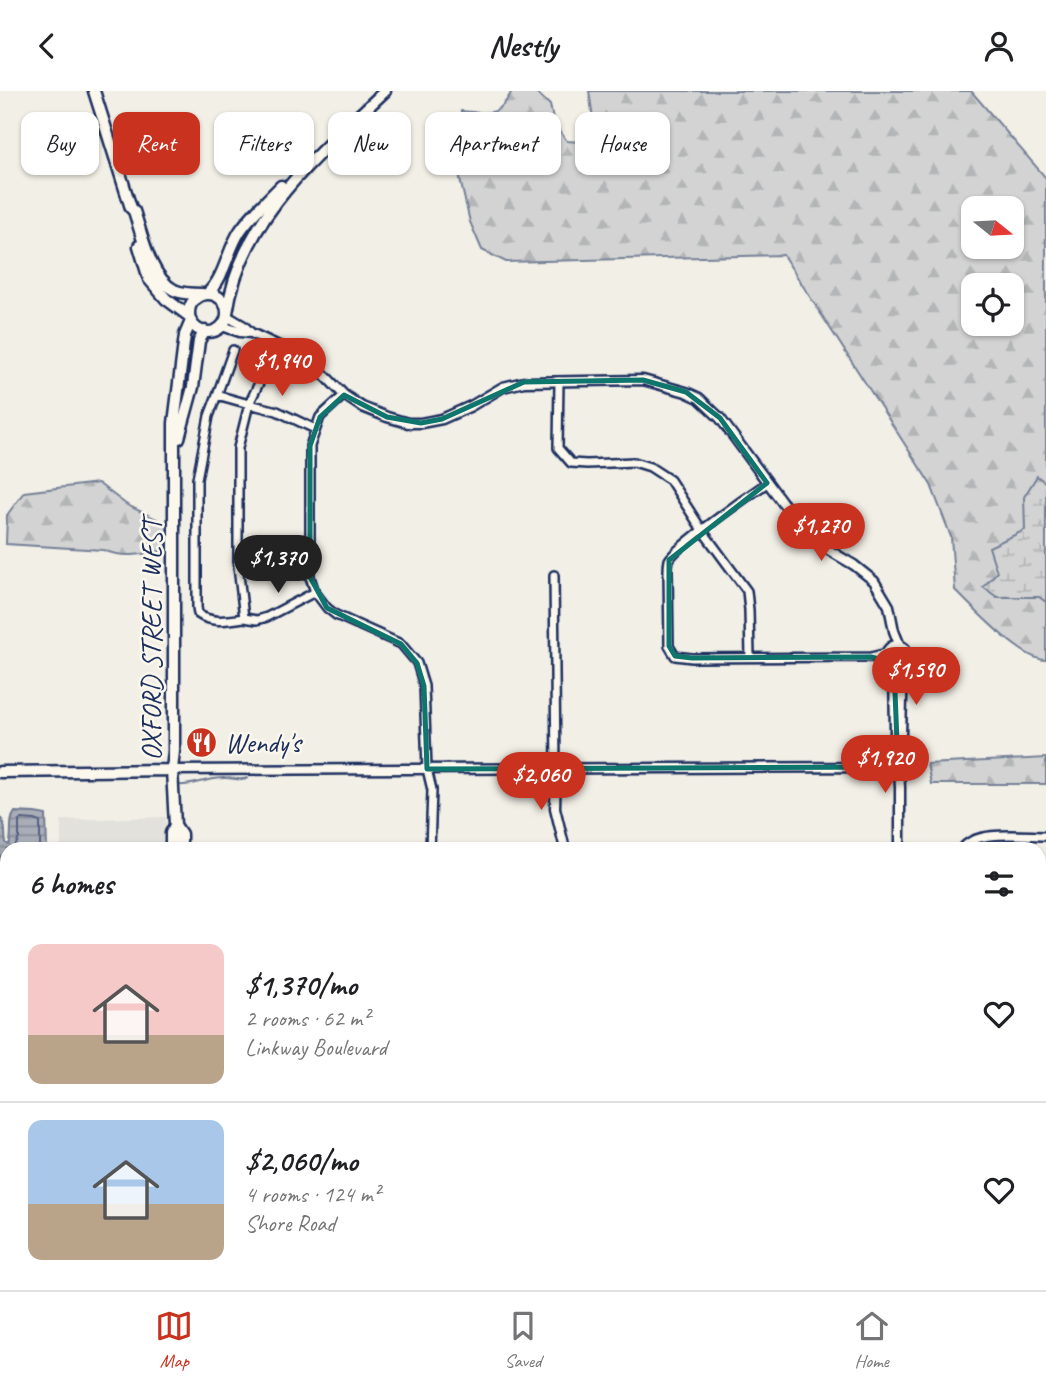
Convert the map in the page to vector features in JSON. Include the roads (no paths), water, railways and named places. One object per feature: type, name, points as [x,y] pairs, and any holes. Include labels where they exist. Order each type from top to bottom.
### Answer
[{"type":"main road","points":[[94,91],[131,208],[155,272],[172,289],[182,293],[219,297],[226,306],[225,318]]},
{"type":"main road","points":[[314,159],[385,91]]},
{"type":"main road","points":[[190,319],[189,311],[193,301],[216,285],[241,230],[284,183],[296,175]]},
{"type":"main road","points":[[134,211],[138,240],[149,279],[166,299],[200,330],[214,331],[225,318],[231,289],[248,246],[275,203],[297,175]]},
{"type":"main road","name":"OXFORD STREET WEST","points":[[171,842],[175,825],[172,770],[174,423],[185,335],[190,319]]},
{"type":"main road","name":"OXFORD STREET WEST","points":[[175,456],[192,387],[199,341],[205,331]]},
{"type":"main road","points":[[0,772],[172,770]]},
{"type":"main road","name":"OXFORD STREET WEST","points":[[175,825],[181,834],[181,842]]},
{"type":"street","points":[[225,318],[240,332],[251,333],[312,361],[344,394],[362,407],[387,418],[408,423],[442,419],[503,387],[524,382],[643,380],[672,386],[699,398],[720,418],[767,483],[815,542],[854,565],[874,581],[889,606],[894,631],[901,734],[897,740],[900,842]]},
{"type":"street","points":[[233,350],[209,416],[197,478],[198,614],[211,620],[257,620],[315,592]]},
{"type":"street","points":[[244,618],[238,566],[238,448],[249,404],[269,362]]},
{"type":"street","points":[[559,381],[558,448],[571,463],[634,462],[650,467],[670,481],[747,591],[750,657]]},
{"type":"street","points":[[344,394],[320,417],[310,446],[310,577],[315,592],[327,608],[336,615],[401,644],[417,663],[424,685],[427,769],[432,790],[430,842]]},
{"type":"street","points":[[217,395],[277,411],[314,429]]},
{"type":"street","points":[[767,483],[702,530],[669,560],[669,646],[675,656],[692,659],[894,657]]},
{"type":"street","points":[[554,575],[555,808],[563,842]]},
{"type":"street","points":[[172,770],[898,767]]},
{"type":"street","points":[[968,842],[997,835],[1046,836]]},
{"type":"water","points":[[15,812],[46,815],[47,842],[10,842]]},
{"type":"water","points":[[0,817],[6,842],[0,842]]},
{"type":"waterway","points":[[509,766],[510,759]]},
{"type":"waterway","points":[[509,772],[509,781]]},
{"type":"waterway","points":[[176,785],[219,778],[248,778]]},
{"type":"place","name":"Wendy's","points":[[202,742]]}]
